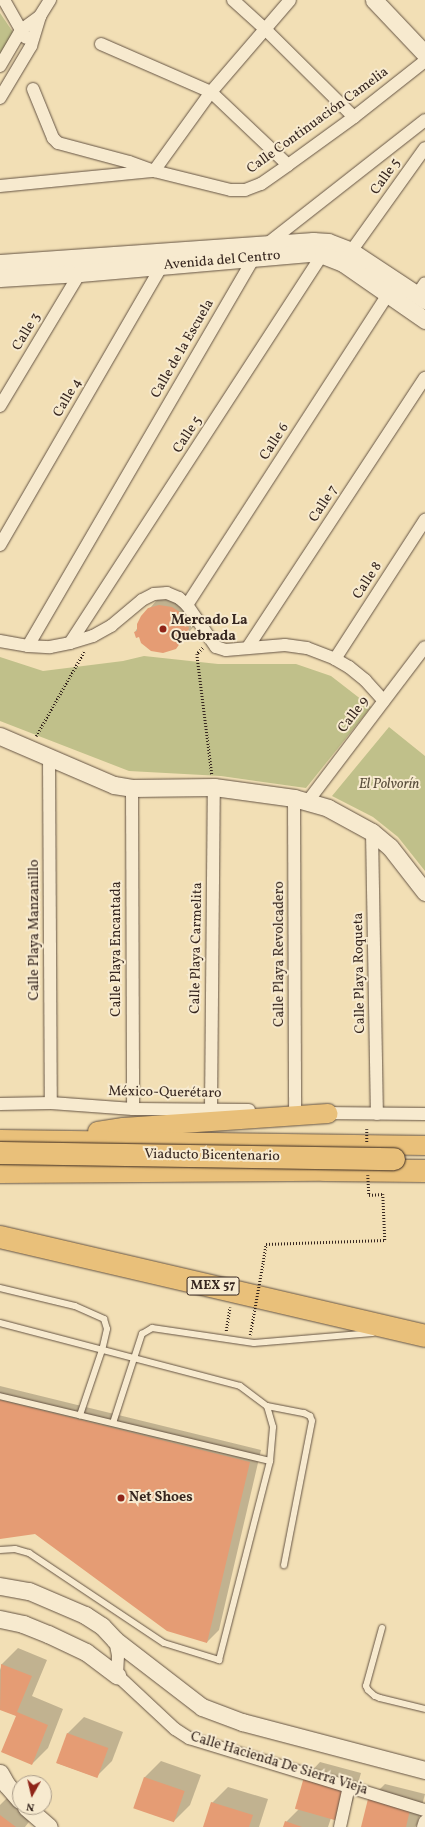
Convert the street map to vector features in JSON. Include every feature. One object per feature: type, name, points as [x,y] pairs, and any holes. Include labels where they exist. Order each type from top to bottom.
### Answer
[{"type":"highway","points":[[0,1147],[157,1171]]},
{"type":"highway","name":"Viaducto Bicentenario","points":[[0,1153],[425,1159]]},
{"type":"highway","points":[[0,1172],[325,1170],[425,1171]]},
{"type":"highway","name":"MEX 57","points":[[0,1237],[425,1336]]},
{"type":"main road","points":[[27,1140],[123,1127],[328,1113]]},
{"type":"main road","points":[[0,1139],[425,1145]]},
{"type":"street","points":[[4,0],[31,46]]},
{"type":"street","points":[[0,98],[31,46],[40,16],[50,0]]},
{"type":"street","points":[[233,0],[265,29],[354,117]]},
{"type":"street","points":[[154,171],[210,92],[290,0]]},
{"type":"street","points":[[374,0],[425,54]]},
{"type":"street","points":[[0,66],[21,30],[40,16]]},
{"type":"street","points":[[101,44],[210,92],[288,165]]},
{"type":"street","name":"Calle Continuación Camelia","points":[[33,90],[53,138],[58,143],[129,162],[154,171],[231,190],[245,190],[261,184],[288,165],[354,117],[425,60]]},
{"type":"street","name":"Calle de la Escuela","points":[[28,646],[253,259],[267,244],[425,120]]},
{"type":"street","name":"Calle 5","points":[[347,257],[425,148]]},
{"type":"street","name":"Calle Continuación Camelia","points":[[0,186],[154,171]]},
{"type":"street","name":"Avenida del Centro","points":[[0,263],[313,241],[326,249],[347,257],[422,293]]},
{"type":"street","name":"Avenida del Centro","points":[[0,278],[80,274],[253,259],[326,249]]},
{"type":"street","name":"Calle 5","points":[[70,643],[326,249]]},
{"type":"street","name":"Avenida del Centro","points":[[347,257],[388,294],[425,320]]},
{"type":"street","name":"Calle 4","points":[[0,545],[162,266]]},
{"type":"street","name":"Calle 3","points":[[0,406],[80,274]]},
{"type":"street","name":"Calle 6","points":[[187,605],[388,294]]},
{"type":"street","name":"Calle 7","points":[[248,648],[425,378]]},
{"type":"street","name":"Calle 8","points":[[335,658],[425,520]]},
{"type":"street","points":[[0,642],[50,647],[70,643],[93,636],[111,626],[142,600],[154,594],[167,593],[179,598],[187,605],[209,639],[216,647],[226,650],[285,645],[307,648],[335,658],[365,680],[384,701]]},
{"type":"street","name":"Calle 9","points":[[301,799],[384,701],[425,647]]},
{"type":"street","points":[[0,736],[108,783],[132,788],[214,787],[301,799],[328,808],[372,832],[390,847],[425,892]]},
{"type":"street","name":"Calle Playa Manzanillo","points":[[49,757],[51,1103]]},
{"type":"street","name":"Calle Playa Carmelita","points":[[211,1110],[214,787]]},
{"type":"street","name":"Calle Playa Encantada","points":[[132,788],[133,1109]]},
{"type":"street","name":"Calle Playa Revolcadero","points":[[296,1111],[301,799]]},
{"type":"street","name":"Calle Playa Roqueta","points":[[372,832],[377,1114]]},
{"type":"street","name":"México-Querétaro","points":[[0,1104],[51,1103],[133,1109],[425,1114]]},
{"type":"street","points":[[0,1586],[29,1591],[85,1614],[102,1626],[115,1640],[189,1699],[215,1712],[242,1722],[425,1770]]},
{"type":"street","name":"Calle Hacienda De Sierra Vieja","points":[[0,1619],[23,1624],[86,1652],[117,1675],[175,1729],[189,1738],[425,1810]]},
{"type":"street","points":[[0,1632],[23,1624]]},
{"type":"street","points":[[115,1640],[118,1656],[117,1675]]},
{"type":"street","points":[[2,1781],[12,1792]]},
{"type":"street","points":[[340,1827],[350,1786]]},
{"type":"street","points":[[35,1815],[49,1827]]},
{"type":"street","points":[[423,1827],[425,1821]]},
{"type":"lane","points":[[0,1288],[75,1306],[104,1319],[107,1329],[102,1350],[80,1415]]},
{"type":"lane","points":[[0,1323],[240,1386],[267,1406],[304,1413],[310,1416],[312,1421],[284,1565]]},
{"type":"lane","points":[[113,1423],[142,1334],[152,1328],[254,1343],[401,1330]]},
{"type":"lane","points":[[0,1396],[270,1461]]},
{"type":"lane","points":[[0,1550],[15,1548],[29,1553],[164,1644],[220,1660],[270,1461],[273,1427],[267,1406]]},
{"type":"lane","points":[[382,1628],[366,1686],[368,1690],[380,1698],[425,1709]]},
{"type":"path","points":[[29,749],[93,636]]},
{"type":"path","points":[[209,639],[197,654],[214,787]]},
{"type":"path","points":[[366,1129],[367,1144]]},
{"type":"path","points":[[250,1335],[266,1244],[385,1240],[383,1194],[369,1195],[368,1173]]},
{"type":"path","points":[[225,1331],[233,1291]]},
{"type":"green space","points":[[0,13],[19,41],[0,69]]},
{"type":"green space","points":[[144,656],[218,664],[296,664],[331,676],[371,707],[306,788],[221,776],[129,771],[0,721],[0,657],[43,671],[123,661]]},
{"type":"green space","name":"El Polvorín","points":[[389,727],[425,756],[425,871],[398,837],[373,817],[332,796]]},
{"type":"building","name":"Mercado La Quebrada","points":[[159,605],[172,607],[180,612],[184,619],[185,626],[189,627],[188,633],[184,633],[183,639],[176,649],[163,653],[151,651],[141,643],[139,637],[136,638],[134,632],[137,631],[137,624],[141,616],[148,608]]},
{"type":"building","name":"Net Shoes","points":[[0,1400],[250,1462],[207,1643],[167,1631],[35,1534],[0,1539]]},
{"type":"building","points":[[1,1664],[32,1676],[17,1712],[48,1725],[32,1765],[1,1752],[16,1716],[0,1710]]},
{"type":"building","points":[[67,1733],[108,1748],[97,1778],[56,1763]]},
{"type":"building","points":[[144,1777],[185,1791],[174,1822],[133,1808]]},
{"type":"building","points":[[304,1777],[345,1789],[336,1821],[295,1809]]},
{"type":"building","points":[[368,1799],[410,1810],[406,1827],[361,1827]]},
{"type":"building","points":[[211,1802],[253,1815],[249,1827],[203,1827]]},
{"type":"building","points":[[0,1815],[16,1827],[0,1827]]},
{"type":"building","points":[[285,1821],[302,1827],[283,1827]]},
{"type":"place","name":"Mercado La Quebrada","points":[[163,629]]},
{"type":"place","name":"Net Shoes","points":[[121,1498]]}]
